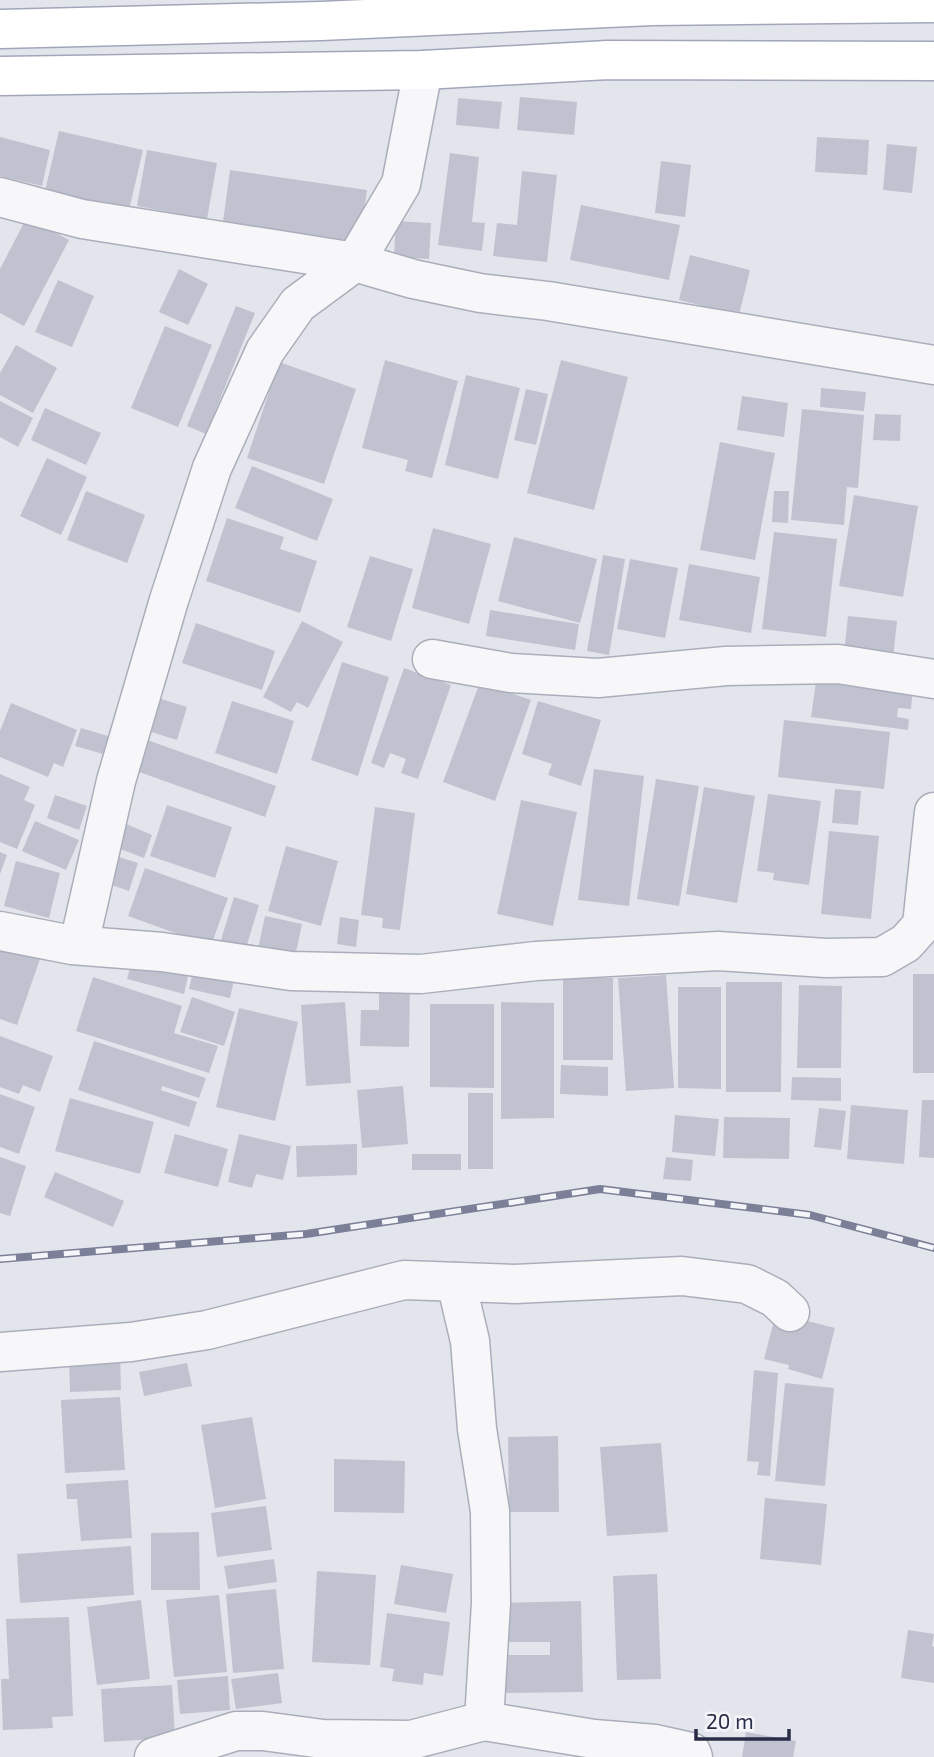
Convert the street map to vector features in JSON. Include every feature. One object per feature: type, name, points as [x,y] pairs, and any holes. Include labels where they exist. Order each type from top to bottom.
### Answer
[{"type":"main road","points":[[0,29],[321,22],[652,3],[779,6],[934,2]]},
{"type":"main road","points":[[777,59],[770,32],[779,6]]},
{"type":"main road","points":[[0,76],[423,70],[608,60],[934,61]]},
{"type":"street","points":[[79,944],[116,781],[169,600],[212,468],[265,351],[298,304],[355,262],[401,184],[423,70]]},
{"type":"street","points":[[0,197],[82,219],[355,262],[413,279],[480,293],[548,301],[934,365]]},
{"type":"street","points":[[432,659],[510,673],[598,678],[726,666],[838,664],[934,679]]},
{"type":"street","points":[[0,931],[79,944],[162,952],[291,971],[408,974],[536,961],[718,951],[826,958],[882,957],[906,943],[922,925],[934,812]]},
{"type":"street","points":[[0,1352],[131,1342],[206,1330],[404,1280],[515,1284],[682,1276],[747,1284],[775,1298],[790,1312]]},
{"type":"street","points":[[456,1282],[470,1341],[477,1429],[491,1511],[491,1603],[484,1721]]},
{"type":"street","points":[[154,1757],[236,1731],[262,1731],[323,1739],[411,1740],[484,1721],[594,1739],[654,1744],[691,1752],[693,1757]]},
{"type":"building","points":[[520,97],[577,102],[574,135],[517,130]]},
{"type":"building","points":[[458,98],[502,102],[499,129],[456,125]]},
{"type":"building","points":[[59,131],[143,150],[129,210],[45,191]]},
{"type":"building","points":[[0,137],[50,150],[42,186],[0,176]]},
{"type":"building","points":[[817,137],[869,140],[867,175],[815,172]]},
{"type":"building","points":[[887,144],[917,147],[912,193],[883,190]]},
{"type":"building","points":[[147,150],[217,163],[207,219],[137,206]]},
{"type":"building","points":[[450,153],[479,157],[472,222],[485,223],[482,251],[438,245]]},
{"type":"building","points":[[661,161],[691,165],[685,217],[655,213]]},
{"type":"building","points":[[230,170],[367,190],[360,242],[223,222]]},
{"type":"building","points":[[522,171],[557,175],[547,262],[493,256],[497,223],[517,225]]},
{"type":"building","points":[[581,205],[680,225],[669,280],[570,260]]},
{"type":"building","points":[[27,217],[69,240],[24,326],[0,313],[0,269]]},
{"type":"building","points":[[396,221],[431,223],[429,259],[394,257]]},
{"type":"building","points":[[690,255],[750,270],[739,315],[679,300]]},
{"type":"building","points":[[179,269],[208,284],[188,325],[159,312]]},
{"type":"building","points":[[58,280],[94,296],[72,347],[35,332]]},
{"type":"building","points":[[236,306],[255,313],[206,434],[187,426]]},
{"type":"building","points":[[165,326],[212,345],[178,427],[131,408]]},
{"type":"building","points":[[16,345],[57,368],[33,413],[0,395],[0,373]]},
{"type":"building","points":[[385,360],[458,381],[432,478],[405,471],[408,460],[362,448]]},
{"type":"building","points":[[561,360],[628,377],[594,510],[527,493]]},
{"type":"building","points":[[279,362],[356,389],[324,484],[247,458]]},
{"type":"building","points":[[466,375],[520,388],[498,479],[445,465]]},
{"type":"building","points":[[821,388],[866,392],[864,411],[820,407]]},
{"type":"building","points":[[526,389],[548,394],[536,445],[514,440]]},
{"type":"building","points":[[742,396],[788,403],[784,437],[737,430]]},
{"type":"building","points":[[0,401],[33,418],[18,447],[0,437]]},
{"type":"building","points":[[45,408],[101,433],[86,465],[31,440]]},
{"type":"building","points":[[802,409],[864,415],[858,488],[847,487],[844,525],[791,520]]},
{"type":"building","points":[[875,414],[901,415],[900,441],[873,440]]},
{"type":"building","points":[[720,442],[775,453],[755,560],[700,550]]},
{"type":"building","points":[[47,458],[87,477],[61,535],[20,516]]},
{"type":"building","points":[[252,466],[333,499],[317,541],[235,508]]},
{"type":"building","points":[[86,491],[145,515],[127,563],[67,540]]},
{"type":"building","points":[[774,491],[789,491],[788,523],[772,522]]},
{"type":"building","points":[[854,495],[918,506],[903,597],[839,586]]},
{"type":"building","points":[[227,518],[284,537],[280,549],[317,561],[300,613],[206,581]]},
{"type":"building","points":[[433,528],[491,544],[469,624],[412,608]]},
{"type":"building","points":[[774,532],[837,539],[826,637],[762,629]]},
{"type":"building","points":[[514,537],[597,559],[580,623],[498,601]]},
{"type":"building","points":[[603,555],[625,559],[609,655],[587,651]]},
{"type":"building","points":[[370,556],[413,569],[391,641],[347,627]]},
{"type":"building","points":[[630,559],[678,568],[665,638],[617,629]]},
{"type":"building","points":[[689,564],[760,577],[751,633],[679,620]]},
{"type":"building","points":[[490,610],[579,624],[575,650],[486,636]]},
{"type":"building","points":[[848,616],[897,621],[893,658],[844,653]]},
{"type":"building","points":[[302,621],[343,642],[308,708],[297,702],[291,712],[263,697]]},
{"type":"building","points":[[196,623],[275,651],[262,690],[182,663]]},
{"type":"building","points":[[342,662],[389,677],[358,776],[311,760]]},
{"type":"building","points":[[404,668],[451,685],[418,779],[401,773],[406,759],[390,753],[384,768],[371,763]]},
{"type":"building","points":[[817,675],[913,688],[911,709],[898,708],[897,717],[909,719],[908,730],[811,717]]},
{"type":"building","points":[[480,682],[531,700],[495,801],[443,782]]},
{"type":"building","points":[[155,697],[187,707],[177,740],[145,730]]},
{"type":"building","points":[[232,701],[294,721],[277,774],[215,753]]},
{"type":"building","points":[[538,701],[601,720],[581,786],[548,775],[552,764],[522,754]]},
{"type":"building","points":[[11,703],[77,730],[63,767],[54,763],[48,777],[0,757],[0,731]]},
{"type":"building","points":[[784,720],[890,732],[884,789],[778,777]]},
{"type":"building","points":[[81,728],[108,736],[103,754],[75,746]]},
{"type":"building","points":[[139,737],[276,786],[265,817],[128,768]]},
{"type":"building","points":[[594,769],[644,776],[629,906],[578,900]]},
{"type":"building","points":[[0,774],[30,787],[24,800],[35,805],[17,849],[0,842]]},
{"type":"building","points":[[656,779],[699,786],[679,906],[637,899]]},
{"type":"building","points":[[704,787],[755,796],[737,903],[686,894]]},
{"type":"building","points":[[835,789],[861,791],[858,825],[832,823]]},
{"type":"building","points":[[768,794],[821,801],[809,885],[773,880],[774,873],[757,871]]},
{"type":"building","points":[[55,795],[87,806],[79,830],[47,818]]},
{"type":"building","points":[[521,800],[577,812],[553,926],[497,914]]},
{"type":"building","points":[[167,805],[232,827],[215,878],[150,856]]},
{"type":"building","points":[[375,807],[415,813],[400,930],[382,928],[383,918],[361,915]]},
{"type":"building","points":[[35,821],[79,840],[66,870],[22,851]]},
{"type":"building","points":[[124,823],[152,835],[144,858],[115,847]]},
{"type":"building","points":[[829,831],[879,836],[871,919],[821,914]]},
{"type":"building","points":[[286,846],[338,861],[321,926],[268,911]]},
{"type":"building","points":[[0,852],[7,855],[0,874]]},
{"type":"building","points":[[109,854],[138,863],[129,891],[100,881]]},
{"type":"building","points":[[16,861],[60,873],[49,918],[4,906]]},
{"type":"building","points":[[145,868],[228,898],[211,946],[128,916]]},
{"type":"building","points":[[234,897],[259,905],[243,958],[218,950]]},
{"type":"building","points":[[265,916],[302,924],[295,957],[258,949]]},
{"type":"building","points":[[340,917],[359,920],[356,947],[337,944]]},
{"type":"building","points":[[0,945],[40,959],[17,1025],[0,1019]]},
{"type":"building","points":[[134,953],[190,967],[184,994],[127,979]]},
{"type":"building","points":[[195,962],[236,971],[230,998],[189,989]]},
{"type":"building","points":[[913,974],[934,974],[934,1073],[913,1073]]},
{"type":"building","points":[[666,975],[674,1088],[626,1091],[618,978]]},
{"type":"building","points":[[93,977],[182,1006],[174,1033],[218,1046],[209,1073],[76,1031]]},
{"type":"building","points":[[563,978],[613,978],[613,1060],[563,1060]]},
{"type":"building","points":[[726,982],[782,982],[781,1092],[726,1092]]},
{"type":"building","points":[[379,985],[410,985],[409,1047],[360,1046],[361,1010],[379,1010]]},
{"type":"building","points":[[799,985],[842,986],[841,1068],[797,1068]]},
{"type":"building","points":[[678,987],[721,987],[721,1089],[678,1088]]},
{"type":"building","points":[[192,997],[235,1012],[224,1046],[180,1032]]},
{"type":"building","points":[[345,1002],[351,1083],[306,1086],[301,1005]]},
{"type":"building","points":[[501,1002],[554,1003],[554,1118],[501,1119]]},
{"type":"building","points":[[430,1004],[494,1004],[494,1088],[430,1087]]},
{"type":"building","points":[[239,1008],[298,1022],[275,1121],[216,1107]]},
{"type":"building","points":[[0,1036],[53,1056],[40,1092],[23,1085],[19,1094],[0,1087]]},
{"type":"building","points":[[94,1041],[206,1078],[199,1098],[162,1086],[161,1090],[197,1102],[189,1127],[78,1090]]},
{"type":"building","points":[[561,1065],[608,1067],[608,1096],[560,1094]]},
{"type":"building","points":[[792,1077],[841,1078],[841,1101],[791,1100]]},
{"type":"building","points":[[403,1086],[408,1144],[362,1148],[357,1090]]},
{"type":"building","points":[[468,1093],[493,1093],[493,1169],[468,1169]]},
{"type":"building","points":[[0,1094],[35,1107],[19,1154],[0,1147]]},
{"type":"building","points":[[70,1098],[154,1122],[140,1174],[55,1151]]},
{"type":"building","points":[[922,1100],[934,1100],[934,1158],[919,1157]]},
{"type":"building","points":[[851,1105],[908,1110],[904,1164],[847,1159]]},
{"type":"building","points":[[819,1108],[846,1111],[841,1150],[814,1147]]},
{"type":"building","points":[[675,1115],[719,1119],[715,1156],[672,1152]]},
{"type":"building","points":[[724,1117],[790,1118],[789,1159],[723,1158]]},
{"type":"building","points":[[175,1134],[228,1149],[218,1187],[164,1173]]},
{"type":"building","points":[[239,1134],[291,1146],[283,1180],[256,1174],[252,1188],[228,1182]]},
{"type":"building","points":[[357,1144],[357,1175],[297,1177],[296,1146]]},
{"type":"building","points":[[412,1154],[461,1154],[461,1170],[412,1170]]},
{"type":"building","points":[[0,1157],[26,1166],[10,1216],[0,1213]]},
{"type":"building","points":[[666,1157],[693,1160],[691,1181],[663,1179]]},
{"type":"building","points":[[55,1172],[124,1201],[113,1227],[44,1197]]},
{"type":"building","points":[[776,1313],[835,1328],[822,1379],[788,1369],[789,1365],[764,1359]]},
{"type":"building","points":[[120,1353],[121,1390],[70,1392],[69,1354]]},
{"type":"building","points":[[187,1363],[192,1386],[144,1396],[139,1372]]},
{"type":"building","points":[[754,1370],[778,1373],[770,1476],[757,1475],[759,1462],[747,1461]]},
{"type":"building","points":[[785,1383],[834,1388],[825,1486],[775,1481]]},
{"type":"building","points":[[120,1397],[125,1470],[65,1473],[61,1400]]},
{"type":"building","points":[[252,1417],[266,1499],[215,1508],[201,1425]]},
{"type":"building","points":[[558,1436],[559,1512],[509,1512],[508,1437]]},
{"type":"building","points":[[661,1443],[668,1532],[607,1536],[600,1447]]},
{"type":"building","points":[[334,1459],[405,1461],[404,1513],[334,1512]]},
{"type":"building","points":[[128,1480],[132,1538],[81,1541],[77,1499],[67,1499],[66,1484]]},
{"type":"building","points":[[765,1498],[827,1504],[821,1565],[760,1559]]},
{"type":"building","points":[[266,1506],[272,1550],[217,1557],[211,1513]]},
{"type":"building","points":[[199,1532],[200,1590],[151,1590],[151,1533]]},
{"type":"building","points":[[131,1546],[134,1595],[20,1603],[17,1554]]},
{"type":"building","points":[[274,1559],[277,1582],[228,1589],[224,1566]]},
{"type":"building","points":[[401,1565],[453,1574],[446,1613],[394,1604]]},
{"type":"building","points":[[317,1571],[376,1575],[370,1665],[312,1662]]},
{"type":"building","points":[[657,1574],[661,1679],[617,1680],[613,1576]]},
{"type":"building","points":[[276,1589],[284,1669],[233,1673],[226,1594]]},
{"type":"building","points":[[219,1595],[227,1672],[174,1677],[166,1600]]},
{"type":"building","points":[[141,1600],[150,1679],[97,1685],[87,1607]]},
{"type":"building","points":[[581,1601],[583,1692],[502,1693],[501,1655],[550,1655],[550,1642],[501,1642],[500,1603]]},
{"type":"building","points":[[387,1613],[450,1622],[443,1676],[424,1673],[423,1685],[392,1681],[394,1669],[380,1667]]},
{"type":"building","points":[[69,1617],[73,1716],[52,1717],[53,1728],[3,1730],[1,1679],[9,1679],[6,1619]]},
{"type":"building","points":[[908,1630],[934,1634],[934,1683],[901,1678]]},
{"type":"building","points":[[278,1673],[282,1703],[236,1709],[231,1679]]},
{"type":"building","points":[[228,1676],[230,1710],[180,1714],[177,1680]]},
{"type":"building","points":[[172,1685],[175,1738],[104,1742],[101,1689]]},
{"type":"building","points":[[746,1732],[796,1741],[793,1757],[742,1757]]},
{"type":"railway","points":[[0,1259],[306,1234],[600,1189],[810,1215],[934,1248]]}]
